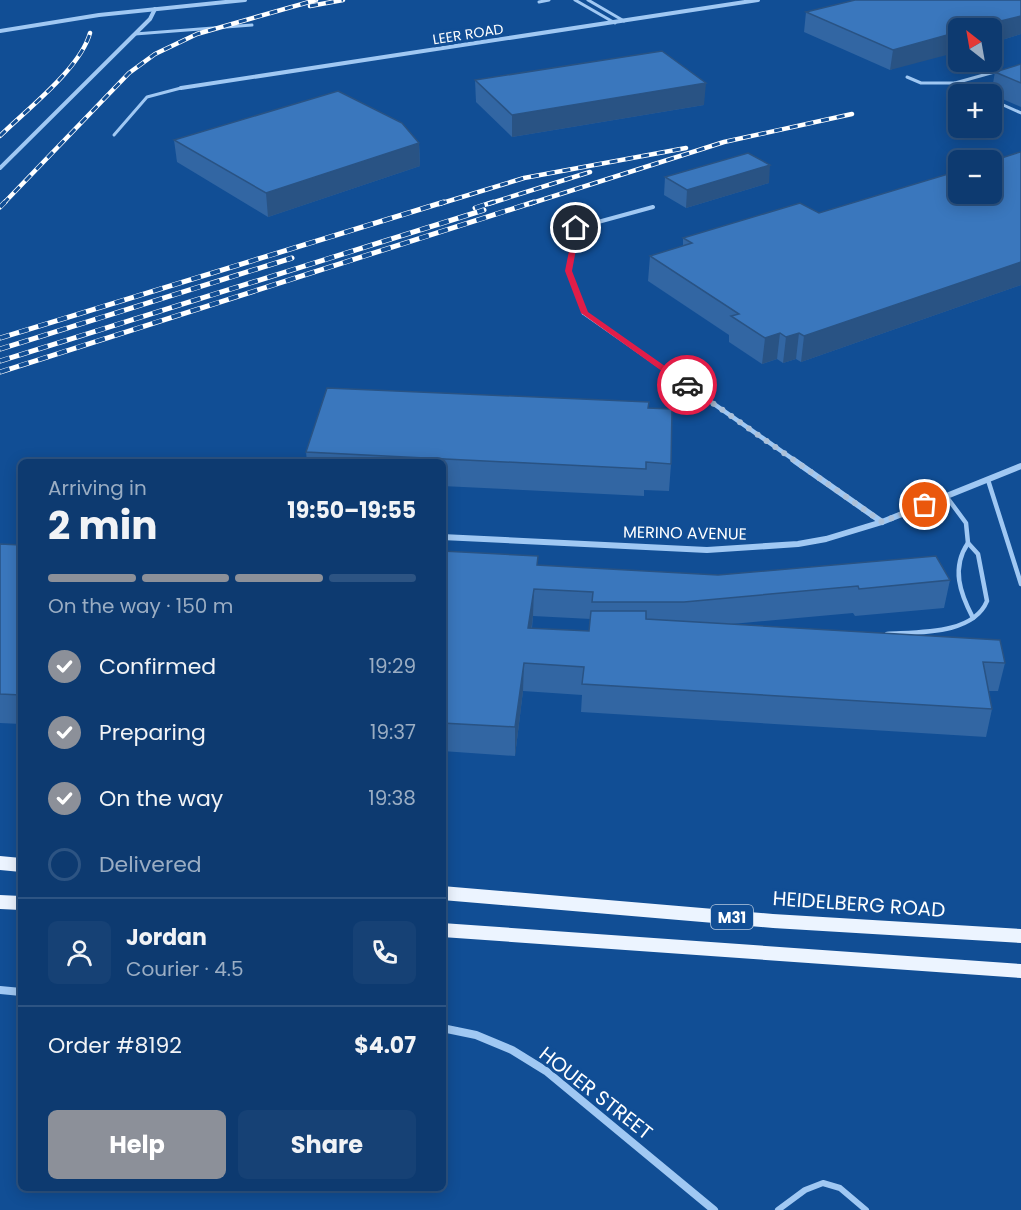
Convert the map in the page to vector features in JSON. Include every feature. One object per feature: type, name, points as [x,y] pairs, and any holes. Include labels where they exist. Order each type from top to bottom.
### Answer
[{"type":"main road","points":[[0,863],[18,865]]},
{"type":"main road","name":"HEIDELBERG ROAD","points":[[446,893],[773,921],[1021,936]]},
{"type":"main road","points":[[0,902],[18,903]]},
{"type":"main road","name":"M31","points":[[446,930],[1021,971]]},
{"type":"street","points":[[0,31],[155,9],[245,0]]},
{"type":"street","name":"LEER ROAD","points":[[181,88],[758,0]]},
{"type":"street","points":[[0,168],[150,19],[155,9]]},
{"type":"street","points":[[585,313],[882,522]]},
{"type":"street","name":"MERINO AVENUE","points":[[446,537],[717,550],[798,544],[826,539],[882,522],[1021,466]]},
{"type":"street","points":[[0,990],[18,992]]},
{"type":"street","name":"HOUER STREET","points":[[446,1029],[476,1035],[512,1050],[546,1071],[714,1210]]},
{"type":"lane","points":[[539,2],[549,0]]},
{"type":"lane","points":[[575,0],[615,23]]},
{"type":"lane","points":[[588,0],[625,22]]},
{"type":"lane","points":[[135,34],[252,25]]},
{"type":"lane","points":[[907,77],[921,83],[954,83],[995,72]]},
{"type":"lane","points":[[114,135],[147,97],[181,88]]},
{"type":"lane","points":[[1002,104],[1021,113]]},
{"type":"lane","points":[[585,313],[569,271],[576,228],[653,207]]},
{"type":"lane","points":[[988,480],[1021,584]]},
{"type":"lane","points":[[879,633],[942,631],[973,618],[984,608],[987,601],[978,554],[968,543],[966,523],[946,496]]},
{"type":"lane","points":[[968,543],[957,558],[963,599],[973,618]]},
{"type":"lane","points":[[778,1210],[815,1183],[825,1181],[846,1191],[866,1210]]},
{"type":"building","points":[[855,0],[1021,0],[1021,16],[1002,21],[1002,18],[948,18],[948,35],[893,50],[806,12]]},
{"type":"building","points":[[662,51],[706,83],[512,115],[475,80]]},
{"type":"building","points":[[1021,64],[1021,83],[995,72],[1002,72],[1002,70]]},
{"type":"building","points":[[338,91],[402,123],[419,143],[266,193],[174,140]]},
{"type":"building","points":[[748,153],[770,165],[687,190],[665,177]]},
{"type":"building","points":[[1021,153],[1021,262],[804,336],[799,333],[786,337],[780,333],[765,338],[731,316],[739,314],[650,256],[692,243],[683,238],[800,203],[819,213],[948,174],[948,204],[1002,204],[1002,158]]},
{"type":"building","points":[[327,388],[649,402],[648,408],[672,409],[671,464],[646,462],[646,469],[306,452]]},
{"type":"building","points":[[0,544],[18,545],[18,695],[0,694]]},
{"type":"building","points":[[446,551],[538,556],[537,565],[718,575],[936,556],[950,580],[684,602],[592,602],[593,592],[534,589],[528,628],[589,631],[591,611],[646,611],[646,619],[1000,640],[1005,663],[983,662],[992,709],[582,684],[584,667],[524,663],[515,727],[446,723]]},
{"type":"railway","points":[[3,204],[129,73],[155,54],[197,34],[316,0]]},
{"type":"railway","points":[[310,6],[343,0]]},
{"type":"railway","points":[[0,136],[64,74],[76,60],[90,33]]},
{"type":"railway","points":[[529,204],[724,142],[852,114]]},
{"type":"railway","points":[[439,204],[524,178],[686,148]]},
{"type":"railway","points":[[488,204],[590,172]]},
{"type":"railway","points":[[0,338],[444,202]]},
{"type":"railway","points":[[475,208],[493,202]]},
{"type":"railway","points":[[0,372],[534,202]]},
{"type":"railway","points":[[0,207],[3,204]]},
{"type":"railway","points":[[0,361],[484,210]]},
{"type":"railway","points":[[0,349],[292,258]]},
{"type":"way so far","points":[[687,385],[882,522],[925,505]]},
{"type":"route","points":[[576,228],[569,271],[585,313],[687,385]]}]
